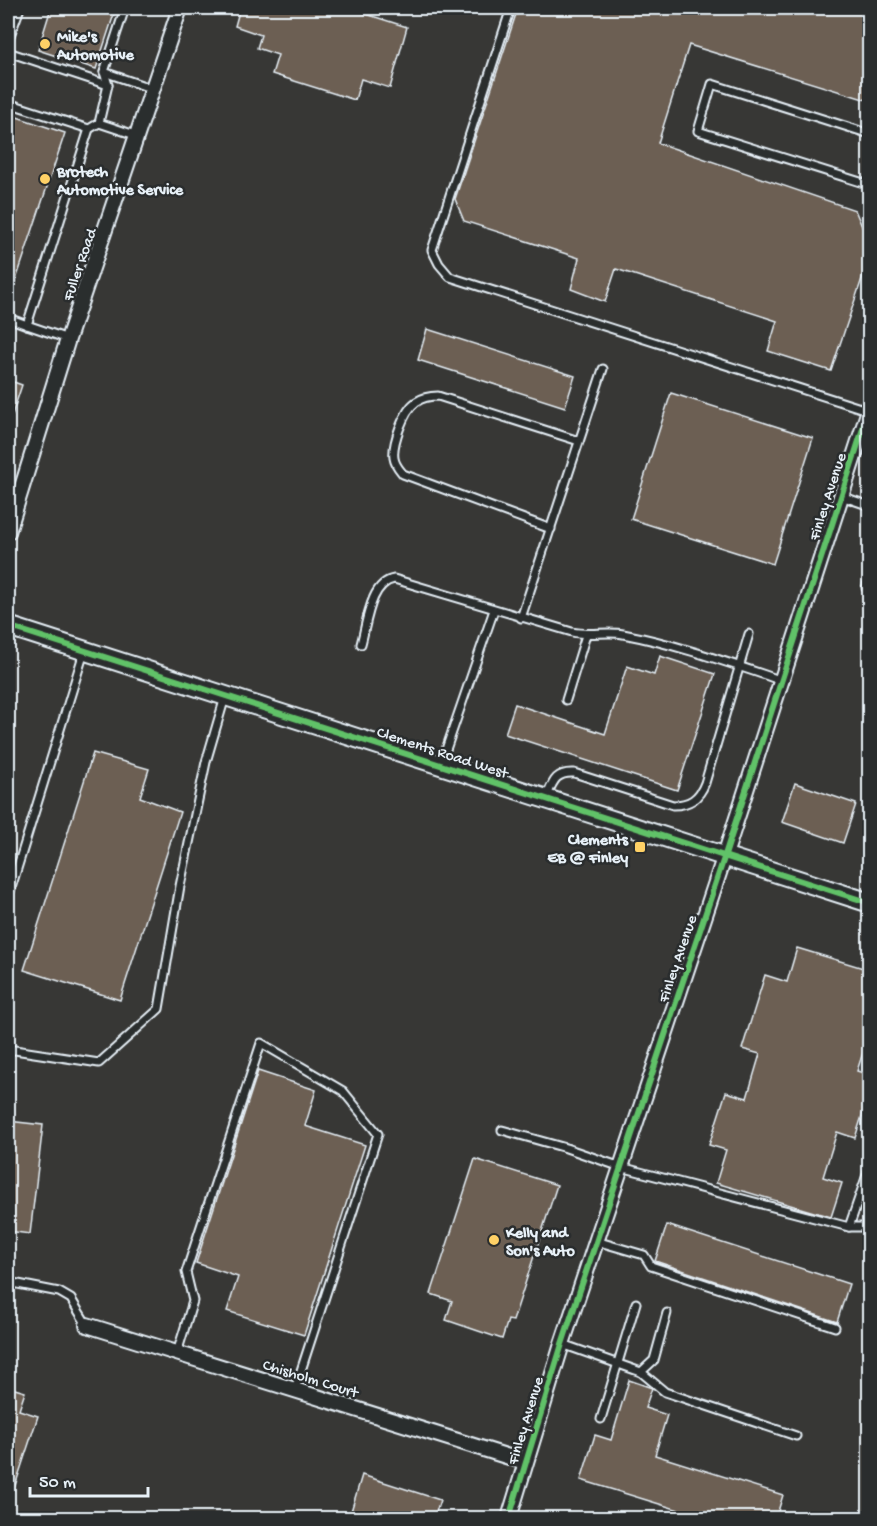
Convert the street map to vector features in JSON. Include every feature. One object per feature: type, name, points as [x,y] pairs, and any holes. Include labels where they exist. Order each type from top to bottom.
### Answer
[{"type":"street","name":"Fuller Road","points":[[8,532],[68,339],[180,8]]},
{"type":"street","name":"Finley Avenue","points":[[509,1518],[562,1344],[725,855],[869,410]]},
{"type":"street","name":"Clements Road West","points":[[8,626],[870,903]]},
{"type":"street","name":"Chisholm Court","points":[[87,1325],[525,1462]]},
{"type":"lane","points":[[8,41],[20,8]]},
{"type":"lane","points":[[27,325],[89,129],[99,123],[108,85],[104,72],[125,8]]},
{"type":"lane","points":[[511,8],[432,250],[450,278],[869,410]]},
{"type":"lane","points":[[8,52],[108,85]]},
{"type":"lane","points":[[104,72],[154,89]]},
{"type":"lane","points":[[870,134],[712,84],[698,130],[870,185]]},
{"type":"lane","points":[[8,103],[89,129]]},
{"type":"lane","points":[[99,123],[138,136]]},
{"type":"lane","points":[[8,318],[68,339]]},
{"type":"lane","points":[[521,618],[603,369]]},
{"type":"lane","points":[[551,529],[403,474],[396,466],[394,456],[396,442],[407,412],[414,403],[426,396],[438,396],[579,441]]},
{"type":"lane","points":[[840,496],[870,506]]},
{"type":"lane","points":[[866,588],[870,576]]},
{"type":"lane","points":[[361,644],[378,587],[385,580],[394,579],[521,618],[586,635],[619,633],[653,640],[780,680]]},
{"type":"lane","points":[[441,764],[494,610]]},
{"type":"lane","points":[[546,798],[553,781],[566,772],[673,805],[684,805],[693,801],[701,794],[705,783],[749,634]]},
{"type":"lane","points":[[567,700],[586,635]]},
{"type":"lane","points":[[8,898],[85,650]]},
{"type":"lane","points":[[8,1049],[99,1063],[159,1009],[180,886],[206,762],[225,696]]},
{"type":"lane","points":[[177,1353],[194,1301],[186,1272],[261,1043],[343,1091],[378,1134],[295,1389]]},
{"type":"lane","points":[[502,1130],[566,1148],[621,1167],[849,1227],[870,1227]]},
{"type":"lane","points":[[849,1227],[870,1166]]},
{"type":"lane","points":[[596,1241],[644,1255],[651,1266],[835,1327]]},
{"type":"lane","points":[[8,1282],[59,1292],[71,1299],[87,1325]]},
{"type":"lane","points":[[601,1419],[636,1303]]},
{"type":"lane","points":[[641,1372],[654,1360],[667,1314]]},
{"type":"lane","points":[[562,1344],[641,1372],[665,1392],[796,1436]]},
{"type":"building","points":[[51,8],[116,8],[96,69],[38,50]]},
{"type":"building","points":[[240,8],[347,8],[407,27],[390,88],[361,79],[355,100],[272,74],[278,55],[257,48],[261,35],[235,26]]},
{"type":"building","points":[[518,8],[870,8],[870,101],[689,45],[658,143],[855,210],[870,245],[870,255],[831,371],[768,351],[777,321],[616,269],[605,302],[571,289],[579,258],[464,221],[455,199]]},
{"type":"building","points":[[8,114],[65,133],[10,298],[8,298]]},
{"type":"building","points":[[427,329],[575,376],[565,407],[418,360]]},
{"type":"building","points":[[8,380],[22,385],[10,421],[8,420]]},
{"type":"building","points":[[671,393],[813,438],[773,564],[631,519]]},
{"type":"building","points":[[660,656],[715,674],[677,790],[505,734],[515,704],[605,734],[627,666],[654,675]]},
{"type":"building","points":[[93,753],[149,769],[140,797],[180,812],[120,1000],[24,970]]},
{"type":"building","points":[[795,783],[856,804],[843,843],[782,822]]},
{"type":"building","points":[[797,948],[870,970],[870,1031],[857,1071],[870,1075],[870,1091],[855,1138],[837,1132],[823,1177],[842,1183],[831,1217],[716,1183],[726,1150],[709,1145],[726,1092],[747,1098],[760,1054],[742,1049],[765,975],[787,982]]},
{"type":"building","points":[[258,1071],[316,1090],[305,1126],[365,1145],[304,1335],[227,1311],[238,1277],[196,1263]]},
{"type":"building","points":[[8,1121],[43,1125],[30,1234],[8,1231]]},
{"type":"building","name":"Kelly and Son's Auto","points":[[475,1159],[557,1185],[513,1321],[508,1320],[502,1339],[446,1320],[452,1301],[431,1294]]},
{"type":"building","points":[[667,1225],[849,1284],[837,1322],[655,1261]]},
{"type":"building","points":[[629,1380],[652,1388],[645,1408],[667,1415],[655,1455],[783,1495],[776,1518],[705,1518],[581,1480],[595,1435],[611,1440]]},
{"type":"building","points":[[8,1387],[25,1392],[19,1410],[38,1416],[10,1501],[8,1501]]},
{"type":"building","points":[[362,1475],[440,1500],[434,1518],[349,1518]]},
{"type":"cycle path","points":[[509,1518],[562,1344],[725,855],[870,407]]},
{"type":"cycle path","points":[[8,626],[870,903]]},
{"type":"place","name":"Mike's Automotive","points":[[45,44]]},
{"type":"place","name":"Brotech Automotive Service","points":[[45,179]]},
{"type":"place","name":"Clements EB @ Finley","points":[[640,847]]},
{"type":"place","name":"Kelly and Son's Auto","points":[[494,1240]]}]
